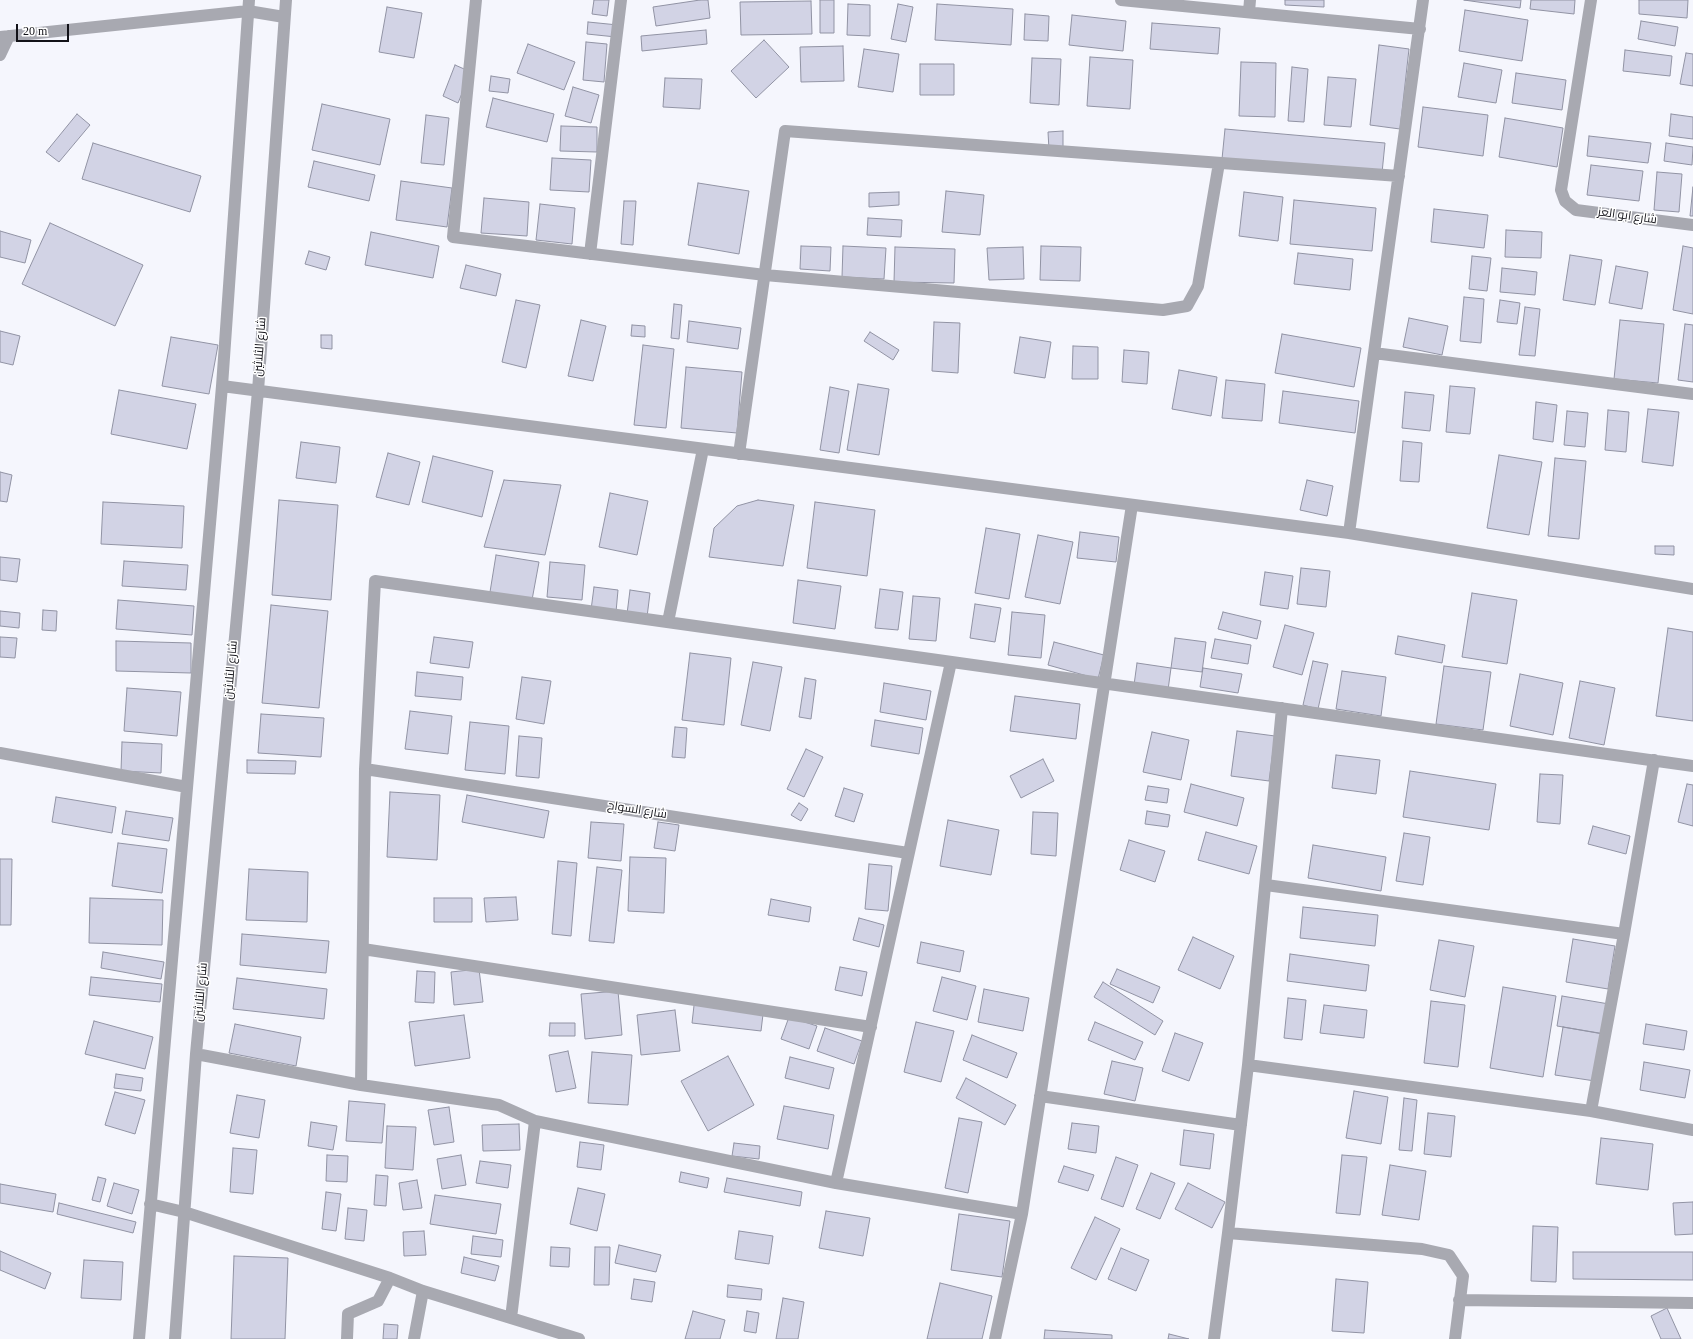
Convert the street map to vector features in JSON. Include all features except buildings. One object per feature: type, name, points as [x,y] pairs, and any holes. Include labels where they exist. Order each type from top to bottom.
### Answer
[{"type":"street","name":"شارع الثلاثين","points":[[175,1339],[196,1054],[258,391],[286,0]]},
{"type":"street","points":[[476,0],[453,237],[765,275],[1163,310],[1187,306],[1198,286],[1219,163]]},
{"type":"street","points":[[590,254],[621,0]]},
{"type":"street","points":[[1121,0],[1250,6],[1420,29]]},
{"type":"street","points":[[1349,533],[1424,0]]},
{"type":"street","name":"شارع ابو العز","points":[[1591,0],[1561,190],[1564,201],[1576,210],[1693,226]]},
{"type":"street","points":[[139,1339],[222,386],[248,6]]},
{"type":"street","points":[[0,55],[5,36],[248,6],[284,17]]},
{"type":"street","points":[[739,454],[785,131],[1399,176]]},
{"type":"street","points":[[1374,352],[1693,394]]},
{"type":"street","points":[[222,386],[1349,533],[1693,589]]},
{"type":"street","points":[[668,622],[703,449]]},
{"type":"street","points":[[995,1339],[1022,1214],[1132,505]]},
{"type":"street","points":[[361,1085],[365,769],[375,581],[1693,766]]},
{"type":"street","points":[[836,1183],[950,662]]},
{"type":"street","points":[[1214,1339],[1248,1065],[1282,708]]},
{"type":"street","points":[[0,753],[187,787]]},
{"type":"street","points":[[1590,1111],[1624,934],[1654,760]]},
{"type":"street","name":"شارع السواح","points":[[365,769],[908,853]]},
{"type":"street","points":[[1266,885],[1624,934]]},
{"type":"street","points":[[363,949],[871,1027]]},
{"type":"street","points":[[196,1054],[361,1085],[499,1105],[535,1121],[836,1183],[1022,1214]]},
{"type":"street","points":[[1248,1065],[1590,1111],[1693,1130]]},
{"type":"street","points":[[1040,1096],[1241,1124]]},
{"type":"street","points":[[511,1318],[535,1121]]},
{"type":"street","points":[[150,1204],[184,1212],[390,1278],[423,1291],[579,1339]]},
{"type":"street","points":[[1228,1233],[1422,1249],[1449,1255],[1462,1276],[1455,1339]]},
{"type":"street","points":[[347,1339],[348,1314],[378,1302],[390,1278]]},
{"type":"street","points":[[414,1339],[423,1291]]},
{"type":"street","points":[[1460,1300],[1693,1302]]}]
